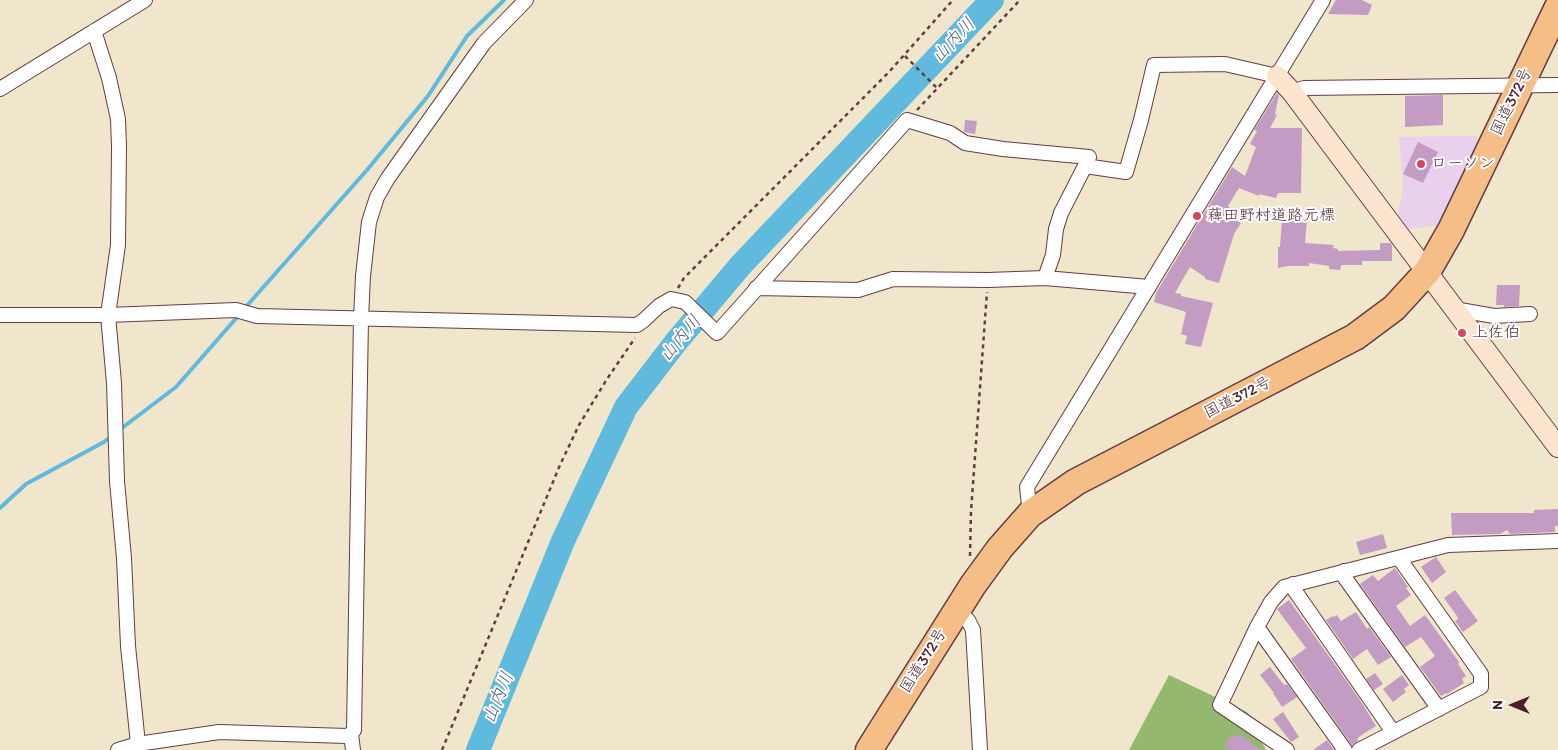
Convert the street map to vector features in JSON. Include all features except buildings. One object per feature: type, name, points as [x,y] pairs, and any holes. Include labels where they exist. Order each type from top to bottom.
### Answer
[{"type":"highway","name":"国道372号","points":[[869,750],[973,585],[1000,548],[1030,514],[1076,482],[1355,338],[1394,308],[1427,272],[1451,230],[1558,8]]},
{"type":"street","points":[[0,89],[145,0]]},
{"type":"street","points":[[353,750],[361,319],[363,276],[369,222],[377,197],[388,178],[484,43],[526,0]]},
{"type":"street","points":[[1030,514],[1027,487],[1323,0]]},
{"type":"street","points":[[94,31],[109,78],[118,119],[118,244],[108,315],[114,383],[117,481],[124,558],[128,646],[138,744]]},
{"type":"street","points":[[1085,166],[1126,172],[1154,66],[1225,64],[1277,76],[1292,92],[1558,447]]},
{"type":"street","points":[[1292,92],[1304,88],[1558,86]]},
{"type":"street","points":[[0,315],[108,315],[236,310],[257,316],[637,325],[659,306],[678,301],[717,333],[907,120],[950,133],[965,142],[1003,149],[1089,158],[1061,213],[1056,229],[1054,254],[1046,278]]},
{"type":"street","points":[[756,288],[858,290],[893,279],[988,280],[1046,278],[1149,288]]},
{"type":"street","points":[[1454,309],[1494,316],[1530,314]]},
{"type":"street","points":[[1287,750],[1220,705],[1257,627],[1271,602],[1284,586],[1448,545],[1558,541]]},
{"type":"street","points":[[1359,750],[1481,687],[1481,674],[1399,558]]},
{"type":"street","points":[[1344,571],[1345,578],[1439,709]]},
{"type":"street","points":[[1293,584],[1294,591],[1393,732]]},
{"type":"street","points":[[956,612],[968,620],[973,630],[980,750]]},
{"type":"street","points":[[1257,627],[1345,750]]},
{"type":"street","points":[[118,750],[138,744],[219,732],[346,736],[352,734]]},
{"type":"path","points":[[678,301],[684,278],[906,57],[953,0]]},
{"type":"path","points":[[907,120],[1020,0]]},
{"type":"path","points":[[906,57],[938,88]]},
{"type":"path","points":[[970,558],[972,502],[988,280]]},
{"type":"path","points":[[442,750],[560,465],[579,424],[638,333],[637,325]]},
{"type":"shaded area","points":[[1477,136],[1477,155],[1442,225],[1408,229],[1398,214],[1403,190],[1399,137]]},
{"type":"green space","points":[[1169,675],[1247,712],[1266,750],[1129,750]]},
{"type":"waterway","points":[[244,309],[367,170],[428,96],[467,36],[504,0]]},
{"type":"waterway","name":"山内川","points":[[478,750],[563,541],[626,407],[676,342],[740,266],[992,0]]},
{"type":"waterway","points":[[118,431],[176,387],[239,315]]},
{"type":"waterway","points":[[0,508],[26,484],[104,442],[113,435]]},
{"type":"place","name":"ローソン","points":[[1421,164]]},
{"type":"place","name":"薭田野村道路元標","points":[[1197,216]]},
{"type":"place","name":"上佐伯","points":[[1462,333]]}]
